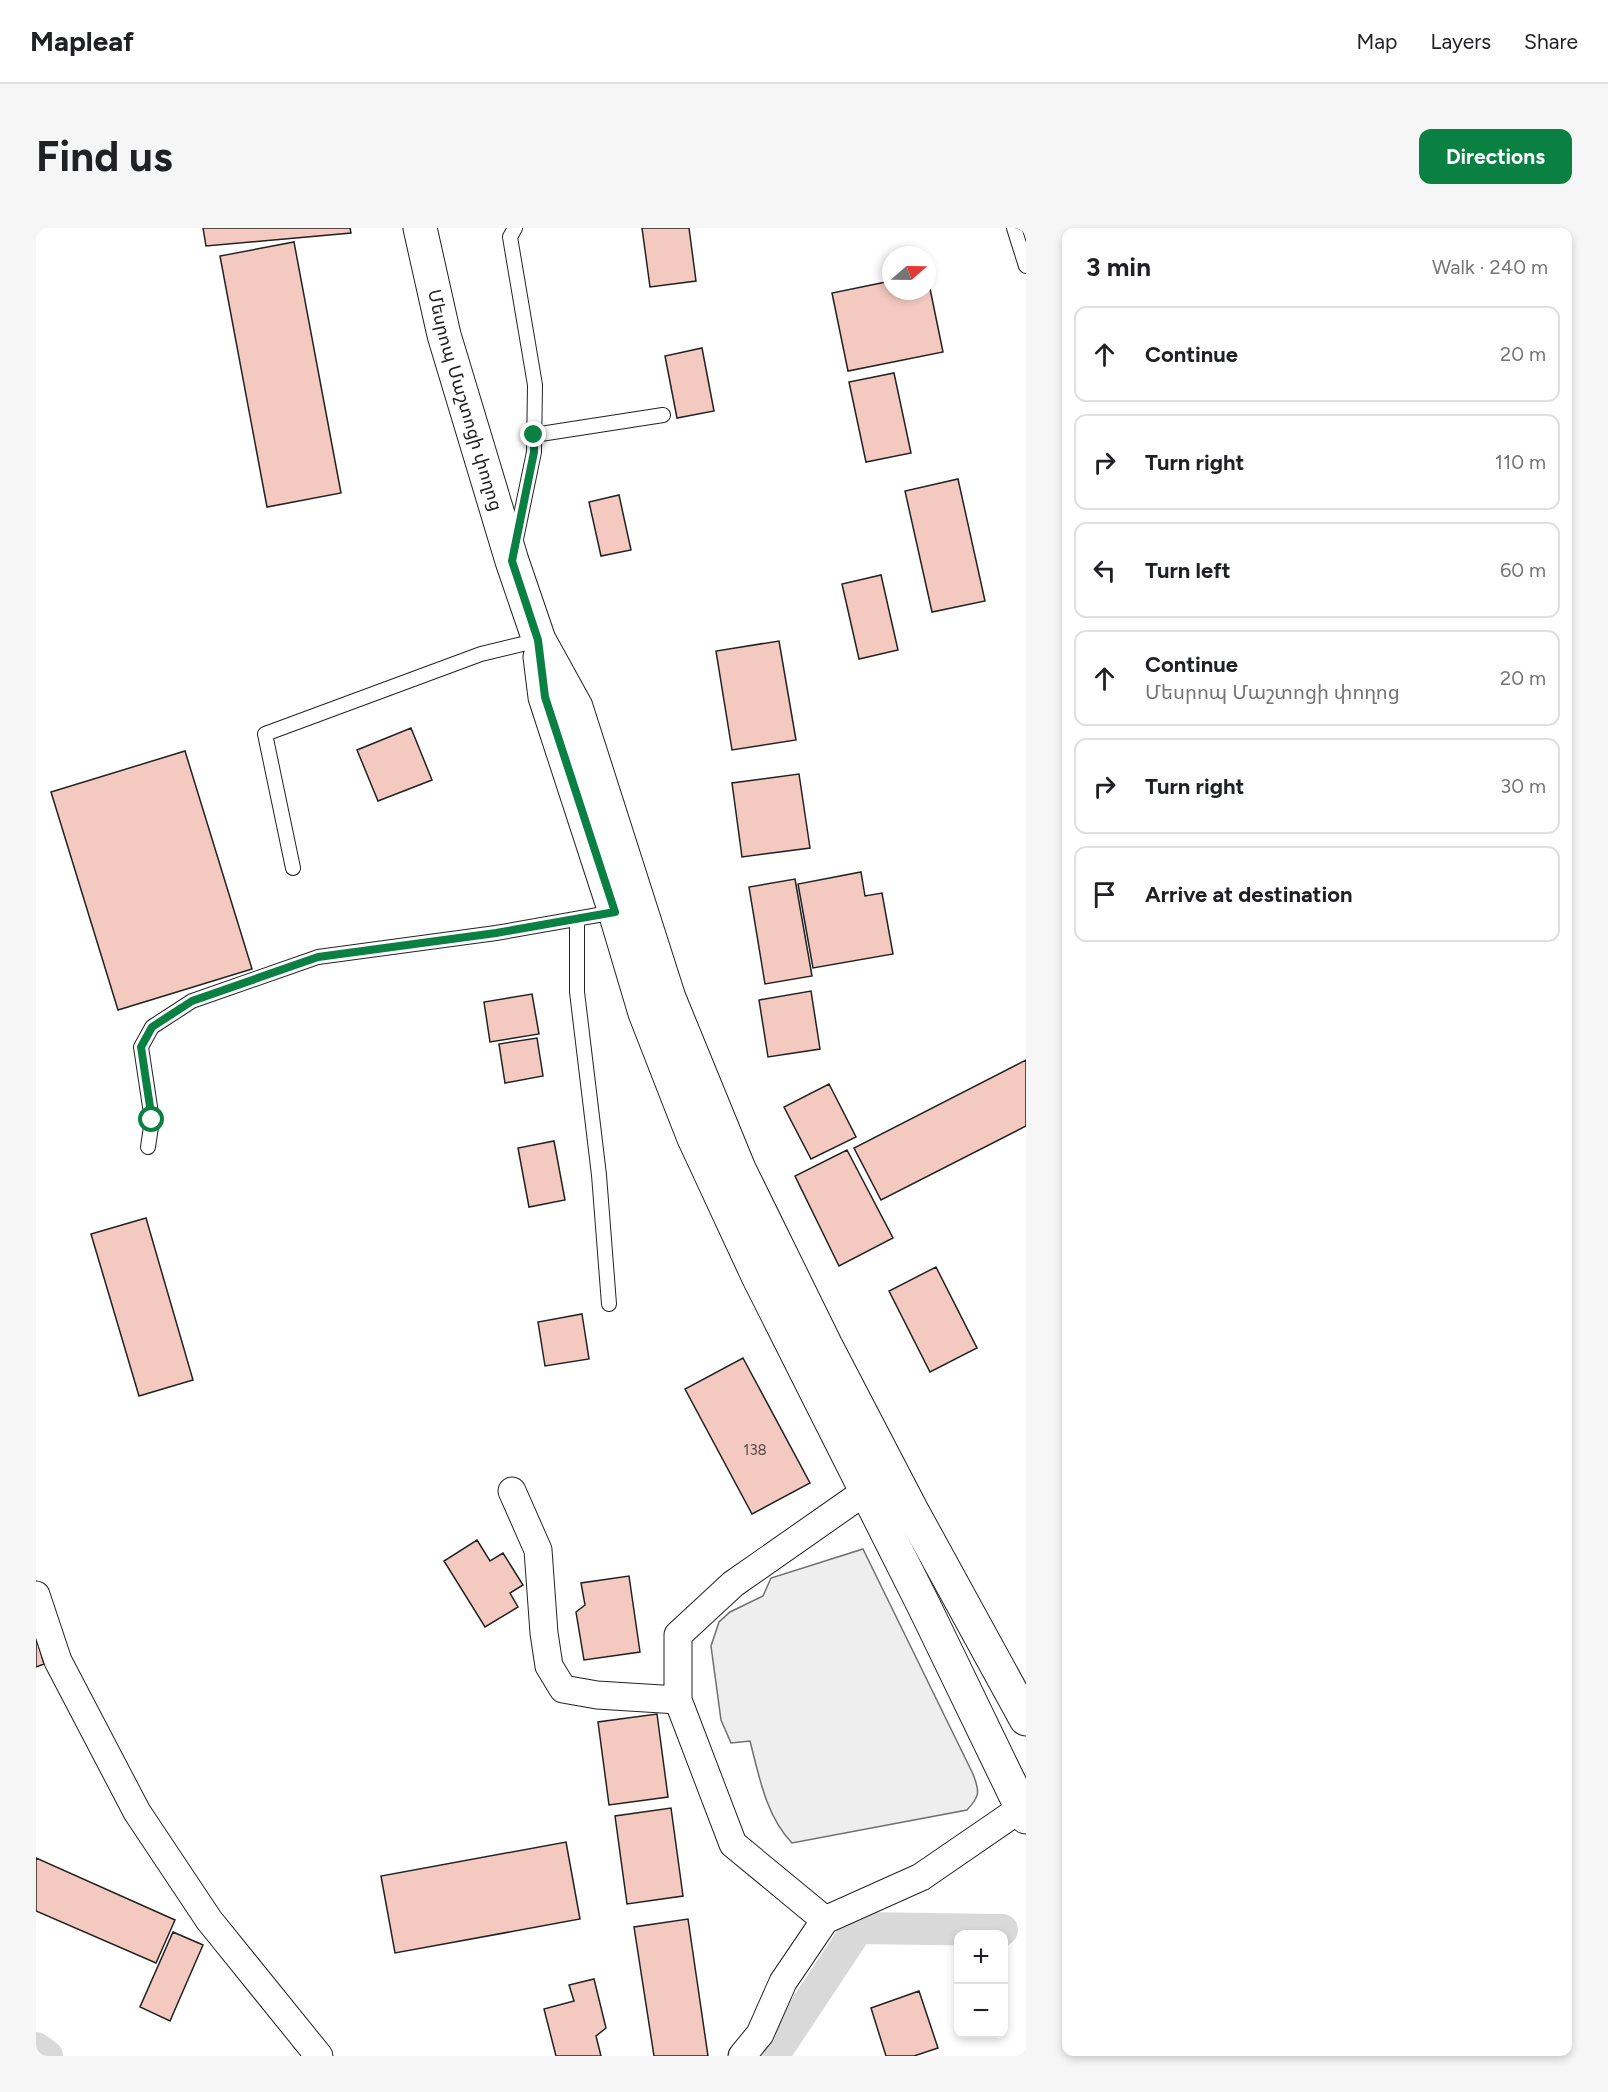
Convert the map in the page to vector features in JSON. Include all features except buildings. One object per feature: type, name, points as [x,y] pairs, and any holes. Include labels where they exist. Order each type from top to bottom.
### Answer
[{"type":"main road","name":"Մեսրոպ Մաշտոցի փողոց","points":[[420,228],[444,335],[538,640]]},
{"type":"main road","points":[[538,640],[545,697],[615,912],[645,1013],[693,1136],[758,1276],[1025,1810]]},
{"type":"main road","points":[[538,640],[576,707],[669,998],[739,1169],[853,1396],[1026,1719]]},
{"type":"street","points":[[512,1491],[538,1550],[544,1633],[549,1666],[563,1689],[597,1695],[678,1700]]},
{"type":"street","points":[[825,1920],[733,1844],[678,1700],[678,1635],[733,1584],[866,1491]]},
{"type":"street","points":[[36,1595],[58,1660],[137,1812],[209,1920],[319,2056]]},
{"type":"street","points":[[742,2056],[760,2034],[783,1982],[825,1920],[921,1877],[1025,1810]]},
{"type":"lane","points":[[512,561],[534,452],[535,385],[510,237],[514,228]]},
{"type":"lane","points":[[1014,228],[1026,266]]},
{"type":"lane","points":[[534,435],[663,415]]},
{"type":"lane","points":[[293,868],[265,734],[481,654],[538,640]]},
{"type":"lane","points":[[148,1147],[152,1120],[141,1047],[152,1027],[192,1001],[318,957],[496,933],[615,912]]},
{"type":"lane","points":[[577,920],[577,992],[599,1175],[609,1304]]},
{"type":"shaded area","points":[[863,1549],[973,1774],[978,1794],[967,1810],[792,1843],[776,1821],[770,1808],[760,1782],[750,1741],[731,1743],[721,1720],[711,1646],[719,1622],[730,1612],[763,1596],[771,1578]]},
{"type":"waterway","points":[[773,2056],[858,1928],[1002,1930]]},
{"type":"waterway","points":[[36,2048],[47,2056]]},
{"type":"route","points":[[152,1120],[141,1047],[152,1027],[192,1001],[318,957],[496,933],[615,912],[545,697],[538,640],[512,561],[534,452],[534,435]]}]
